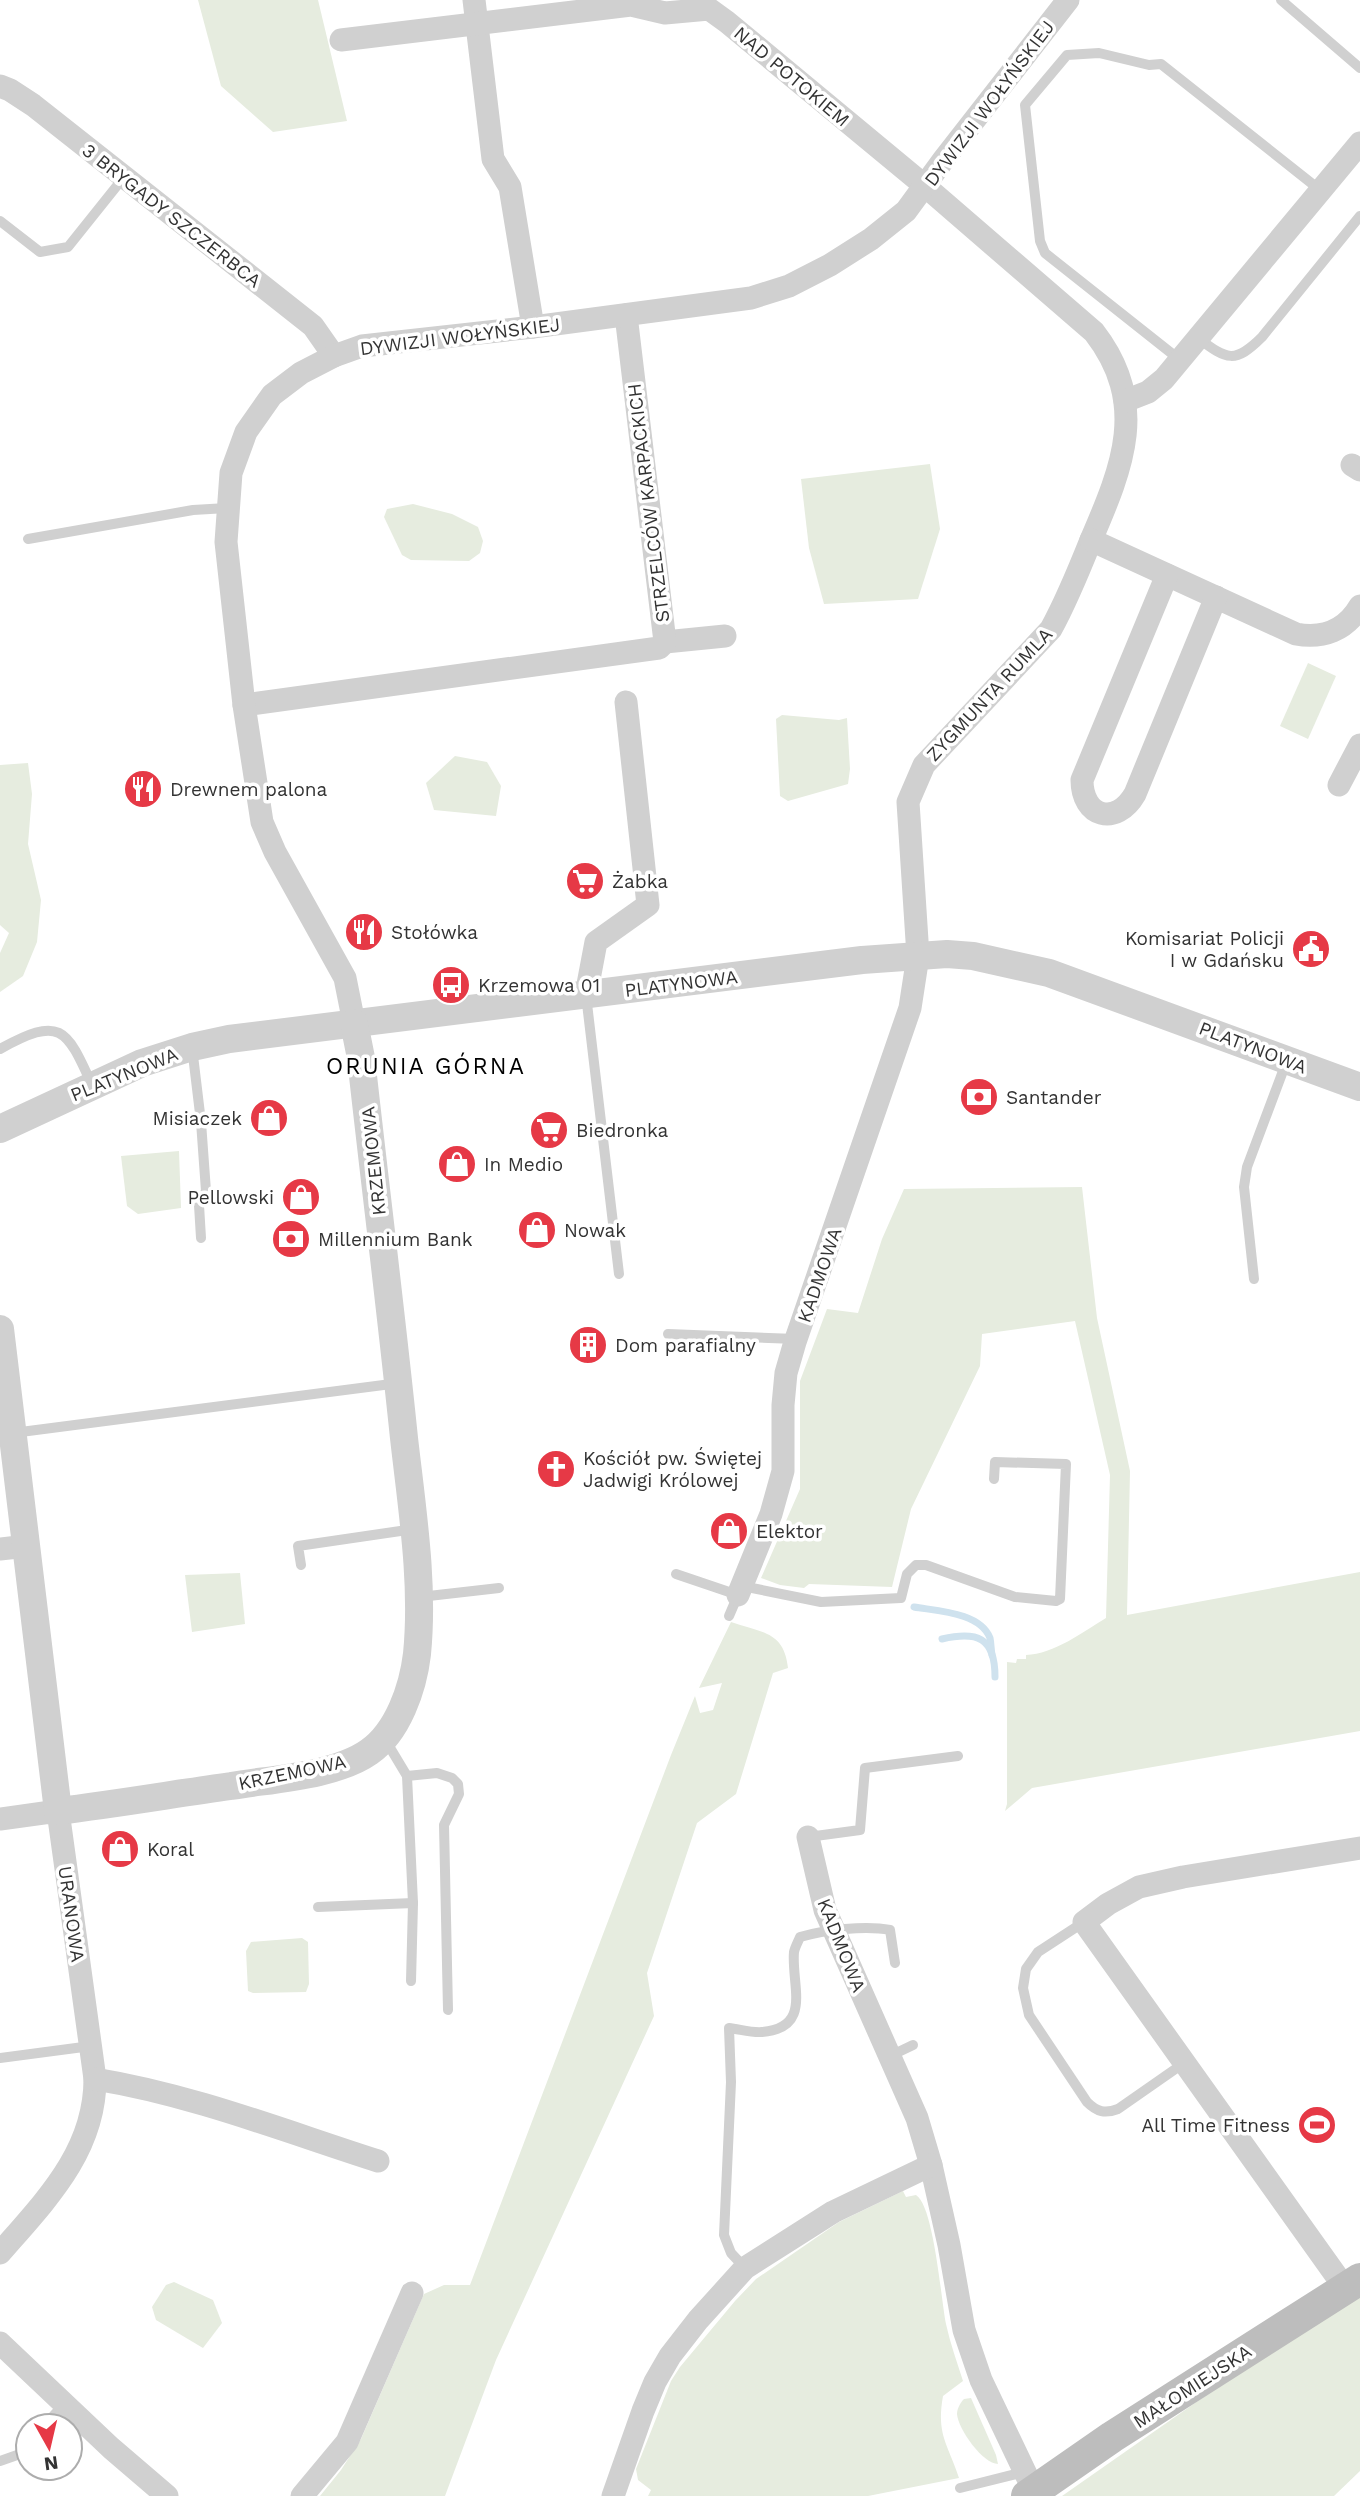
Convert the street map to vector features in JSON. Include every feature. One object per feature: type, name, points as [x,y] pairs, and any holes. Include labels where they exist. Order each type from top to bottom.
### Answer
[{"type":"main road","name":"MAŁOMIEJSKA","points":[[1028,2487],[1112,2437],[1352,2284]]},
{"type":"street","points":[[474,0],[493,159],[510,187],[533,327]]},
{"type":"street","name":"DYWIZJI WOŁYŃSKIEJ","points":[[354,1023],[345,978],[262,822],[244,705],[226,542],[231,473],[252,422],[272,395],[300,373],[362,346],[751,298],[789,286],[830,265],[871,239],[906,211],[1068,0]]},
{"type":"street","name":"NAD POTOKIEM","points":[[341,40],[631,5],[665,13],[709,9],[925,186]]},
{"type":"street","name":"3 BRYGADY SZCZERBCA","points":[[0,86],[33,106],[313,326],[334,356]]},
{"type":"street","points":[[1125,401],[1148,392],[1164,379],[1360,143]]},
{"type":"street","name":"ZYGMUNTA RUMLA","points":[[918,956],[908,802],[914,786],[924,765],[1051,629],[1091,540],[1124,456],[1127,432],[1125,401],[1119,375],[1106,347],[1094,332],[925,186]]},
{"type":"street","name":"STRZELCÓW KARPACKICH","points":[[244,705],[659,648],[665,642],[626,315]]},
{"type":"street","points":[[1091,540],[1296,634],[1307,636],[1329,633],[1352,619],[1360,606]]},
{"type":"street","points":[[1167,575],[1082,780],[1082,794],[1089,806],[1101,814],[1115,813],[1128,807],[1135,794],[1216,597]]},
{"type":"street","points":[[665,642],[725,636]]},
{"type":"street","points":[[586,995],[596,942],[648,905],[626,702]]},
{"type":"street","points":[[1339,785],[1360,745]]},
{"type":"street","name":"PLATYNOWA","points":[[0,1129],[142,1063],[192,1047],[229,1039],[848,962],[918,956],[973,956],[1049,973],[1360,1087]]},
{"type":"street","name":"KADMOWA","points":[[740,1590],[771,1514],[783,1471],[786,1373],[910,1008],[918,956]]},
{"type":"street","name":"KRZEMOWA","points":[[0,1819],[289,1777],[336,1767],[367,1754],[385,1739],[402,1712],[416,1656],[418,1598],[414,1529],[361,1058],[354,1023]]},
{"type":"street","name":"URANOWA","points":[[0,1329],[13,1433],[13,1548],[58,1811],[95,2079],[95,2104],[91,2120],[72,2164],[0,2253]]},
{"type":"street","name":"KADMOWA","points":[[808,1837],[825,1910],[917,2118],[949,2245],[964,2330],[981,2380],[1028,2487]]},
{"type":"street","points":[[1352,2284],[1184,2063],[1084,1922],[1108,1903],[1139,1887],[1360,1848]]},
{"type":"street","points":[[95,2079],[136,2085],[225,2109],[378,2161]]},
{"type":"street","points":[[613,2496],[643,2411],[670,2356],[745,2268],[833,2212],[931,2165]]},
{"type":"street","points":[[302,2496],[347,2442],[412,2293]]},
{"type":"street","points":[[0,2343],[111,2448],[167,2496]]},
{"type":"lane","points":[[1281,0],[1360,68]]},
{"type":"lane","points":[[1180,360],[1045,253],[1040,241],[1025,105],[1067,55],[1099,53],[1149,65],[1161,64],[1320,190]]},
{"type":"lane","points":[[0,221],[40,252],[68,247],[124,177]]},
{"type":"lane","points":[[1198,338],[1221,355],[1237,357],[1248,351],[1360,216]]},
{"type":"lane","points":[[28,539],[193,510],[227,508]]},
{"type":"lane","points":[[586,995],[619,1273]]},
{"type":"lane","points":[[0,1049],[40,1030],[60,1033],[70,1041],[93,1085]]},
{"type":"lane","points":[[192,1047],[206,1191],[199,1205],[201,1238]]},
{"type":"lane","points":[[1254,1279],[1244,1187],[1247,1167],[1287,1060]]},
{"type":"lane","points":[[668,1334],[796,1339]]},
{"type":"lane","points":[[13,1433],[399,1382]]},
{"type":"lane","points":[[676,1574],[740,1590],[821,1602],[901,1598],[907,1574],[916,1565],[926,1565],[1015,1597],[1056,1601],[1060,1599],[1066,1464],[995,1462],[994,1479]]},
{"type":"lane","points":[[301,1565],[298,1546],[414,1529]]},
{"type":"lane","points":[[418,1598],[499,1588]]},
{"type":"lane","points":[[729,1616],[740,1590]]},
{"type":"lane","points":[[385,1739],[407,1776],[413,1903],[411,1981]]},
{"type":"lane","name":"KADMOWA","points":[[808,1837],[860,1830],[864,1768],[958,1756]]},
{"type":"lane","points":[[407,1776],[437,1773],[452,1778],[458,1784],[459,1794],[444,1825],[448,2010]]},
{"type":"lane","points":[[318,1907],[413,1903]]},
{"type":"lane","points":[[1084,1922],[1038,1952],[1026,1969],[1023,1988],[1029,2015],[1087,2102],[1095,2109],[1108,2113],[1118,2109],[1184,2063]]},
{"type":"lane","points":[[745,2268],[730,2253],[724,2235],[731,2081],[729,2028],[762,2032],[782,2027],[792,2021],[796,2008],[794,1950],[800,1937],[872,1926],[890,1930],[895,1963]]},
{"type":"lane","points":[[890,2056],[913,2045]]},
{"type":"lane","points":[[0,2058],[91,2046]]},
{"type":"lane","points":[[57,2412],[64,2404]]},
{"type":"lane","points":[[960,2488],[1028,2487]]},
{"type":"shaded area","points":[[198,0],[318,0],[347,121],[273,132],[221,86]]},
{"type":"shaded area","points":[[930,464],[940,529],[918,599],[824,604],[809,548],[801,479]]},
{"type":"shaded area","points":[[413,504],[452,514],[478,527],[483,541],[480,553],[469,561],[411,560],[402,555],[384,517],[387,509]]},
{"type":"shaded area","points":[[1308,663],[1336,676],[1308,739],[1280,726]]},
{"type":"shaded area","points":[[782,715],[839,720],[847,718],[850,769],[848,784],[788,801],[780,796],[776,719]]},
{"type":"shaded area","points":[[455,756],[487,762],[501,786],[496,816],[434,810],[426,783]]},
{"type":"shaded area","points":[[28,763],[32,794],[28,844],[41,900],[37,942],[23,976],[0,992],[0,953],[9,933],[0,925],[0,765]]},
{"type":"shaded area","points":[[179,1151],[181,1208],[138,1214],[127,1206],[121,1156]]},
{"type":"shaded area","points":[[1082,1187],[1097,1318],[1130,1471],[1127,1615],[1360,1572],[1360,1731],[1032,1788],[1005,1811],[1007,1662],[1016,1663],[1017,1659],[1026,1659],[1026,1655],[1058,1647],[1106,1618],[1110,1475],[1075,1321],[982,1334],[980,1366],[911,1509],[892,1587],[809,1584],[804,1588],[780,1585],[761,1578],[800,1489],[800,1381],[827,1309],[858,1313],[882,1239],[904,1189]]},
{"type":"shaded area","points":[[240,1573],[245,1624],[192,1632],[185,1575]]},
{"type":"shaded area","points":[[731,1622],[770,1635],[782,1647],[788,1668],[773,1673],[736,1794],[697,1823],[647,1973],[654,2016],[496,2360],[445,2496],[320,2496],[361,2439],[424,2294],[444,2285],[470,2285],[695,1696],[700,1713],[713,1710],[722,1683],[699,1688]]},
{"type":"shaded area","points":[[302,1938],[308,1942],[309,1984],[306,1992],[248,1991],[246,1951],[251,1942]]},
{"type":"shaded area","points":[[903,2191],[906,2197],[916,2195],[928,2216],[946,2324],[963,2381],[943,2396],[941,2409],[944,2439],[959,2478],[868,2496],[648,2496],[651,2490],[638,2480],[636,2469],[671,2381],[735,2301],[756,2279],[839,2222]]},
{"type":"shaded area","points":[[174,2282],[213,2300],[222,2323],[203,2348],[156,2320],[152,2307],[166,2285]]},
{"type":"shaded area","points":[[1360,2295],[1360,2471],[1334,2496],[1062,2496],[1235,2375]]},
{"type":"shaded area","points":[[971,2398],[998,2464],[979,2452],[958,2420],[959,2405],[964,2399]]},
{"type":"waterway","points":[[914,1607],[956,1614],[977,1623],[985,1629],[990,1638],[992,1655]]},
{"type":"waterway","points":[[942,1639],[965,1636],[982,1640],[992,1653],[995,1677]]},
{"type":"place","name":"Drewnem palona","points":[[143,789]]},
{"type":"place","name":"Żabka","points":[[585,881]]},
{"type":"place","name":"Stołówka","points":[[364,932]]},
{"type":"place","name":"Komisariat Policji I w Gdańsku","points":[[1311,949]]},
{"type":"place","name":"Krzemowa 01","points":[[451,985]]},
{"type":"place","name":"Santander","points":[[979,1097]]},
{"type":"place","name":"Misiaczek","points":[[269,1118]]},
{"type":"place","name":"Biedronka","points":[[549,1130]]},
{"type":"place","name":"In Medio","points":[[457,1164]]},
{"type":"place","name":"Pellowski","points":[[301,1197]]},
{"type":"place","name":"Nowak","points":[[537,1230]]},
{"type":"place","name":"Millennium Bank","points":[[291,1239]]},
{"type":"place","name":"Dom parafialny","points":[[588,1345]]},
{"type":"place","name":"Kościół pw. Świętej Jadwigi Królowej","points":[[556,1469]]},
{"type":"place","name":"Elektor","points":[[729,1531]]},
{"type":"place","name":"Koral","points":[[120,1849]]},
{"type":"place","name":"All Time Fitness","points":[[1317,2125]]},
{"type":"district","name":"ORUNIA GÓRNA","points":[[426,1066]]}]
